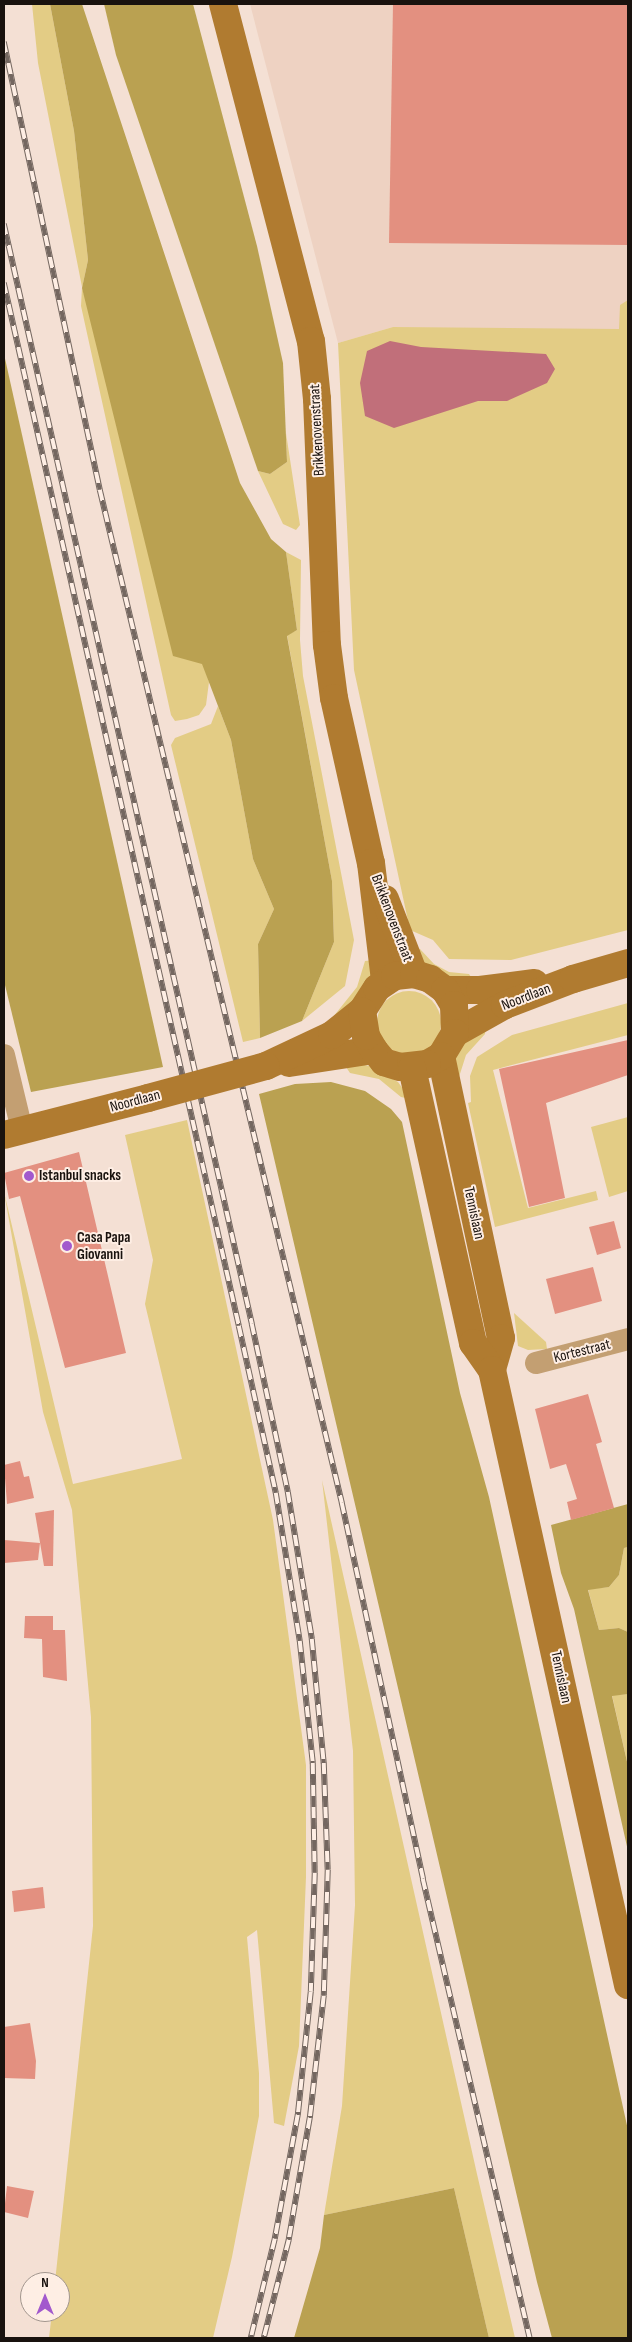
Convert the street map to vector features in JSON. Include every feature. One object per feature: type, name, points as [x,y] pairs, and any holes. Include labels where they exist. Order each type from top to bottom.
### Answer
[{"type":"street","name":"Brikkenovenstraat","points":[[223,4],[310,341],[317,399],[327,646],[334,698],[371,863],[385,981]]},
{"type":"street","name":"Brikkenovenstraat","points":[[371,863],[414,974]]},
{"type":"street","name":"Noordlaan","points":[[412,1068],[427,1064],[448,1044],[495,1009],[573,979],[628,963]]},
{"type":"street","points":[[385,981],[414,974],[430,979],[445,990],[454,1005],[448,1044]]},
{"type":"street","name":"Noordlaan","points":[[445,990],[480,990],[573,979]]},
{"type":"street","name":"Noordlaan","points":[[266,1066],[332,1035],[362,1011],[377,988],[385,981]]},
{"type":"street","points":[[362,1011],[366,1036],[384,1062],[412,1068]]},
{"type":"street","name":"Tennislaan","points":[[448,1044],[501,1338],[492,1370]]},
{"type":"street","name":"Noordlaan","points":[[13,1132],[266,1066],[374,1050]]},
{"type":"street","points":[[4,1055],[13,1132]]},
{"type":"street","name":"Tennislaan","points":[[412,1068],[473,1343],[492,1370],[628,1985]]},
{"type":"street","name":"Kortestraat","points":[[536,1362],[628,1339]]},
{"type":"shaded area","points":[[32,4],[50,4],[74,131],[88,260],[82,288],[209,682],[206,705],[199,715],[187,719],[175,721],[171,715],[81,306],[82,287],[38,63]]},
{"type":"shaded area","points":[[50,4],[82,4],[240,483],[271,539],[286,552],[297,630],[287,636],[332,881],[334,942],[302,1021],[260,1038],[258,944],[274,909],[253,859],[231,740],[202,664],[173,656],[82,288],[88,260],[74,131]]},
{"type":"shaded area","points":[[104,4],[193,4],[257,246],[283,363],[287,462],[270,474],[258,471],[116,55]]},
{"type":"shaded area","points":[[250,4],[628,4],[628,341],[393,327],[338,343]]},
{"type":"shaded area","points":[[628,300],[628,930],[511,960],[449,959],[433,940],[410,930],[354,670],[338,343],[393,327],[619,329],[620,305]]},
{"type":"shaded area","points":[[390,341],[421,347],[546,354],[555,369],[547,383],[507,401],[478,401],[394,428],[365,416],[360,383],[367,351]]},
{"type":"shaded area","points":[[4,354],[163,1067],[31,1092],[4,981]]},
{"type":"shaded area","points":[[286,433],[300,525],[296,530],[283,524],[258,471],[270,474],[287,462]]},
{"type":"shaded area","points":[[286,552],[301,560],[300,640],[303,676],[354,940],[345,986],[302,1021],[334,942],[332,881],[287,635],[297,630]]},
{"type":"shaded area","points":[[218,706],[231,740],[253,859],[274,909],[258,944],[260,1038],[243,1042],[171,745],[175,738],[211,724]]},
{"type":"shaded area","points":[[414,948],[420,949],[434,964],[449,972],[469,974],[473,980],[464,986],[427,969]]},
{"type":"shaded area","points":[[374,960],[374,971],[364,992],[333,1017],[357,987],[365,961]]},
{"type":"shaded area","points":[[409,991],[421,993],[432,1000],[439,1011],[441,1023],[439,1035],[432,1046],[421,1053],[409,1055],[397,1053],[386,1046],[379,1035],[377,1023],[379,1011],[386,1000],[397,993]]},
{"type":"shaded area","points":[[628,1003],[628,1035],[493,1070],[528,1208],[596,1191],[598,1200],[495,1227],[468,1103],[471,1102],[470,1076],[477,1057],[512,1035]]},
{"type":"shaded area","points":[[486,1023],[485,1034],[466,1055],[459,1077],[454,1060],[461,1046]]},
{"type":"shaded area","points":[[356,1063],[369,1066],[398,1082],[410,1099],[401,1097],[379,1079],[350,1073],[344,1064]]},
{"type":"shaded area","points":[[331,1082],[365,1091],[391,1109],[402,1122],[460,1393],[489,1497],[628,2130],[628,2338],[552,2338],[537,2282],[259,1094],[295,1084]]},
{"type":"shaded area","points":[[628,1117],[628,1191],[609,1197],[591,1127]]},
{"type":"shaded area","points":[[187,1120],[273,1520],[306,1765],[306,1877],[299,2046],[284,2126],[274,2123],[257,1930],[247,1937],[259,2073],[259,2116],[232,2257],[213,2338],[49,2338],[51,2322],[70,2322],[70,2272],[56,2272],[93,1926],[91,1717],[72,1510],[43,1412],[4,1192],[73,1484],[182,1459],[145,1304],[153,1260],[125,1135]]},
{"type":"shaded area","points":[[514,1313],[546,1342],[547,1349],[528,1350],[518,1346]]},
{"type":"shaded area","points":[[322,1480],[515,2338],[489,2338],[454,2188],[324,2215],[342,2106],[355,1905],[353,1751]]},
{"type":"shaded area","points":[[628,1504],[628,1547],[624,1548],[619,1575],[609,1587],[588,1590],[599,1630],[619,1628],[628,1632],[628,1694],[612,1696],[628,1766],[628,1851],[574,1609],[561,1573],[551,1525]]},
{"type":"shaded area","points":[[628,1547],[628,1632],[619,1628],[599,1630],[588,1589],[609,1587],[619,1575],[624,1548]]},
{"type":"shaded area","points":[[628,1694],[628,1766],[612,1695]]},
{"type":"shaded area","points":[[454,2188],[489,2338],[294,2338],[320,2248],[324,2215]]},
{"type":"building","points":[[393,4],[628,4],[628,245],[389,243]]},
{"type":"building","points":[[628,1040],[628,1075],[546,1103],[565,1198],[529,1207],[499,1069]]},
{"type":"building","name":"Casa Papa Giovanni","points":[[79,1152],[126,1353],[65,1368],[20,1196],[9,1199],[4,1173]]},
{"type":"building","points":[[614,1221],[621,1248],[597,1255],[589,1227]]},
{"type":"building","points":[[593,1267],[602,1301],[555,1314],[546,1279]]},
{"type":"building","points":[[588,1394],[602,1442],[596,1444],[614,1508],[571,1520],[567,1502],[577,1499],[566,1464],[550,1469],[535,1409]]},
{"type":"building","points":[[20,1461],[24,1477],[29,1476],[34,1498],[7,1504],[4,1465]]},
{"type":"building","points":[[54,1510],[53,1566],[44,1566],[35,1513]]},
{"type":"building","points":[[4,1540],[40,1543],[38,1560],[4,1563]]},
{"type":"building","points":[[25,1616],[53,1616],[53,1630],[65,1630],[67,1681],[43,1677],[42,1639],[24,1638]]},
{"type":"building","points":[[43,1887],[45,1908],[14,1912],[12,1891]]},
{"type":"building","points":[[30,2023],[36,2061],[35,2079],[4,2078],[4,2027]]},
{"type":"building","points":[[7,2186],[34,2191],[28,2218],[4,2212]]},
{"type":"railway","points":[[4,42],[100,490],[342,1503],[423,1879],[530,2338]]},
{"type":"railway","points":[[4,224],[252,1324],[288,1492],[312,1639],[324,1763],[328,1870],[324,1996],[310,2118],[289,2240],[264,2338]]},
{"type":"railway","points":[[4,283],[276,1493],[300,1641],[313,1763],[315,1873],[311,1992],[298,2115],[275,2239],[251,2338]]},
{"type":"place","name":"Istanbul snacks","points":[[29,1176]]},
{"type":"place","name":"Casa Papa Giovanni","points":[[67,1246]]}]
